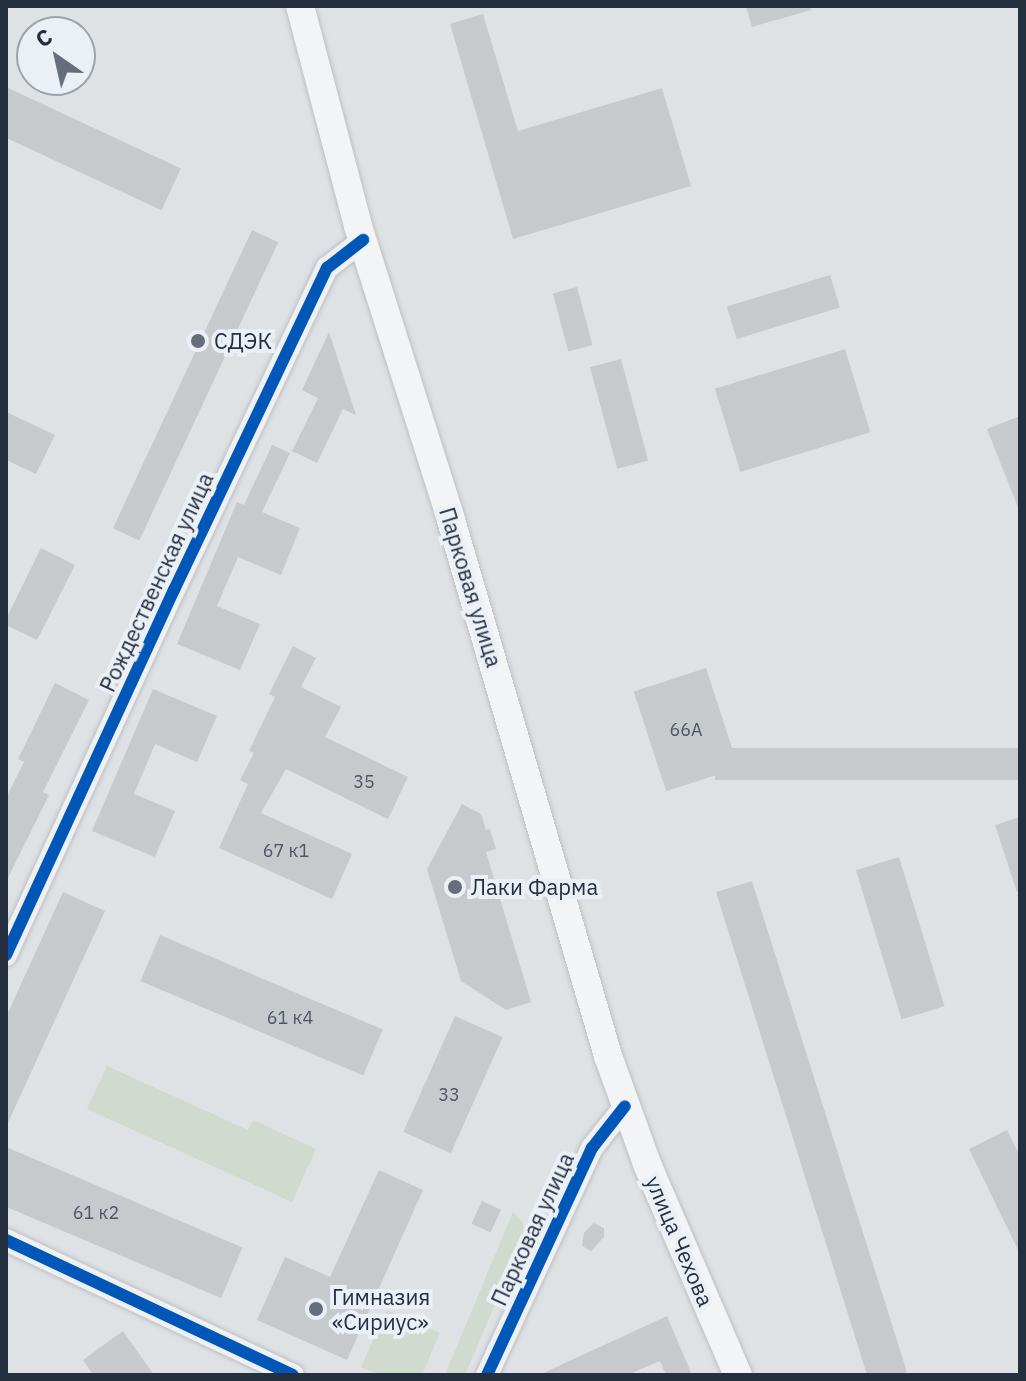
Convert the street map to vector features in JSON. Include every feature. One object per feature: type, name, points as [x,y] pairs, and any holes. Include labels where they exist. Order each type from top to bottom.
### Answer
[{"type":"main road","name":"Парковая улица","points":[[300,6],[363,240],[451,520],[625,1106]]},
{"type":"main road","name":"улица Чехова","points":[[625,1106],[738,1375]]},
{"type":"street","name":"Рождественская улица","points":[[6,955],[327,268],[363,240]]},
{"type":"street","name":"Парковая улица","points":[[487,1375],[592,1148],[625,1106]]},
{"type":"street","points":[[6,1240],[293,1375]]},
{"type":"shaded area","points":[[107,1066],[248,1130],[253,1120],[316,1149],[292,1202],[87,1109]]},
{"type":"shaded area","points":[[513,1212],[523,1223],[524,1236],[465,1375],[445,1375]]},
{"type":"shaded area","points":[[387,1310],[440,1333],[422,1375],[380,1375],[361,1367]]},
{"type":"building","points":[[746,6],[810,6],[811,10],[752,27]]},
{"type":"building","points":[[483,14],[518,131],[662,88],[691,186],[513,239],[450,24]]},
{"type":"building","points":[[6,87],[16,92],[16,96],[25,96],[181,169],[161,210],[6,138]]},
{"type":"building","points":[[252,230],[278,242],[139,540],[113,528]]},
{"type":"building","points":[[830,275],[840,308],[737,339],[727,307]]},
{"type":"building","points":[[577,287],[593,345],[568,351],[553,293]]},
{"type":"building","points":[[329,332],[356,415],[343,409],[317,463],[292,451],[318,398],[302,390]]},
{"type":"building","points":[[845,349],[870,432],[740,472],[715,389]]},
{"type":"building","points":[[621,359],[648,460],[617,469],[590,367]]},
{"type":"building","points":[[6,412],[55,435],[36,474],[6,460]]},
{"type":"building","points":[[1020,416],[1020,510],[1019,510],[987,429]]},
{"type":"building","points":[[272,445],[290,453],[262,512],[300,528],[281,575],[238,557],[217,606],[260,624],[240,670],[177,644],[237,502],[244,505]]},
{"type":"building","points":[[41,548],[75,565],[37,640],[6,625],[6,619]]},
{"type":"building","points":[[293,646],[316,658],[301,687],[341,707],[325,737],[408,777],[388,819],[286,769],[261,813],[352,854],[332,899],[219,848],[248,784],[240,780],[254,753],[249,751],[275,697],[269,694]]},
{"type":"building","points":[[706,668],[738,768],[666,791],[634,691]]},
{"type":"building","points":[[55,683],[89,700],[43,792],[49,795],[6,882],[6,798],[24,762],[18,759]]},
{"type":"building","points":[[153,689],[217,716],[197,762],[155,744],[134,794],[175,811],[155,857],[92,831]]},
{"type":"building","points":[[715,748],[1020,748],[1020,780],[715,780]]},
{"type":"building","points":[[462,804],[481,814],[486,830],[490,829],[496,849],[486,852],[531,1002],[506,1010],[461,981],[427,869]]},
{"type":"building","points":[[1020,817],[1020,892],[1017,892],[995,825]]},
{"type":"building","points":[[899,857],[945,1006],[902,1019],[856,870]]},
{"type":"building","points":[[752,881],[907,1372],[898,1375],[867,1375],[716,892]]},
{"type":"building","points":[[63,892],[105,911],[6,1127],[6,1017]]},
{"type":"building","points":[[160,935],[383,1030],[363,1076],[140,981]]},
{"type":"building","points":[[455,1016],[503,1037],[451,1153],[403,1132]]},
{"type":"building","points":[[1007,1130],[1020,1156],[1020,1254],[969,1149]]},
{"type":"building","points":[[6,1147],[243,1247],[221,1298],[6,1207]]},
{"type":"building","points":[[379,1170],[423,1190],[347,1360],[257,1320],[285,1257],[330,1277]]},
{"type":"building","points":[[482,1201],[501,1210],[490,1233],[471,1224]]},
{"type":"building","points":[[594,1223],[604,1228],[604,1237],[591,1251],[582,1246],[584,1233]]},
{"type":"building","points":[[667,1316],[692,1375],[666,1375],[660,1361],[627,1375],[539,1375]]},
{"type":"building","points":[[123,1331],[154,1375],[93,1375],[83,1360]]},
{"type":"cycle path","points":[[6,955],[327,268],[363,240]]},
{"type":"cycle path","points":[[487,1375],[592,1148],[625,1106]]},
{"type":"cycle path","points":[[6,1240],[293,1375]]},
{"type":"place","name":"СДЭК","points":[[198,341]]},
{"type":"place","name":"Лаки Фарма","points":[[455,887]]},
{"type":"place","name":"Гимназия «Сириус»","points":[[316,1309]]}]
